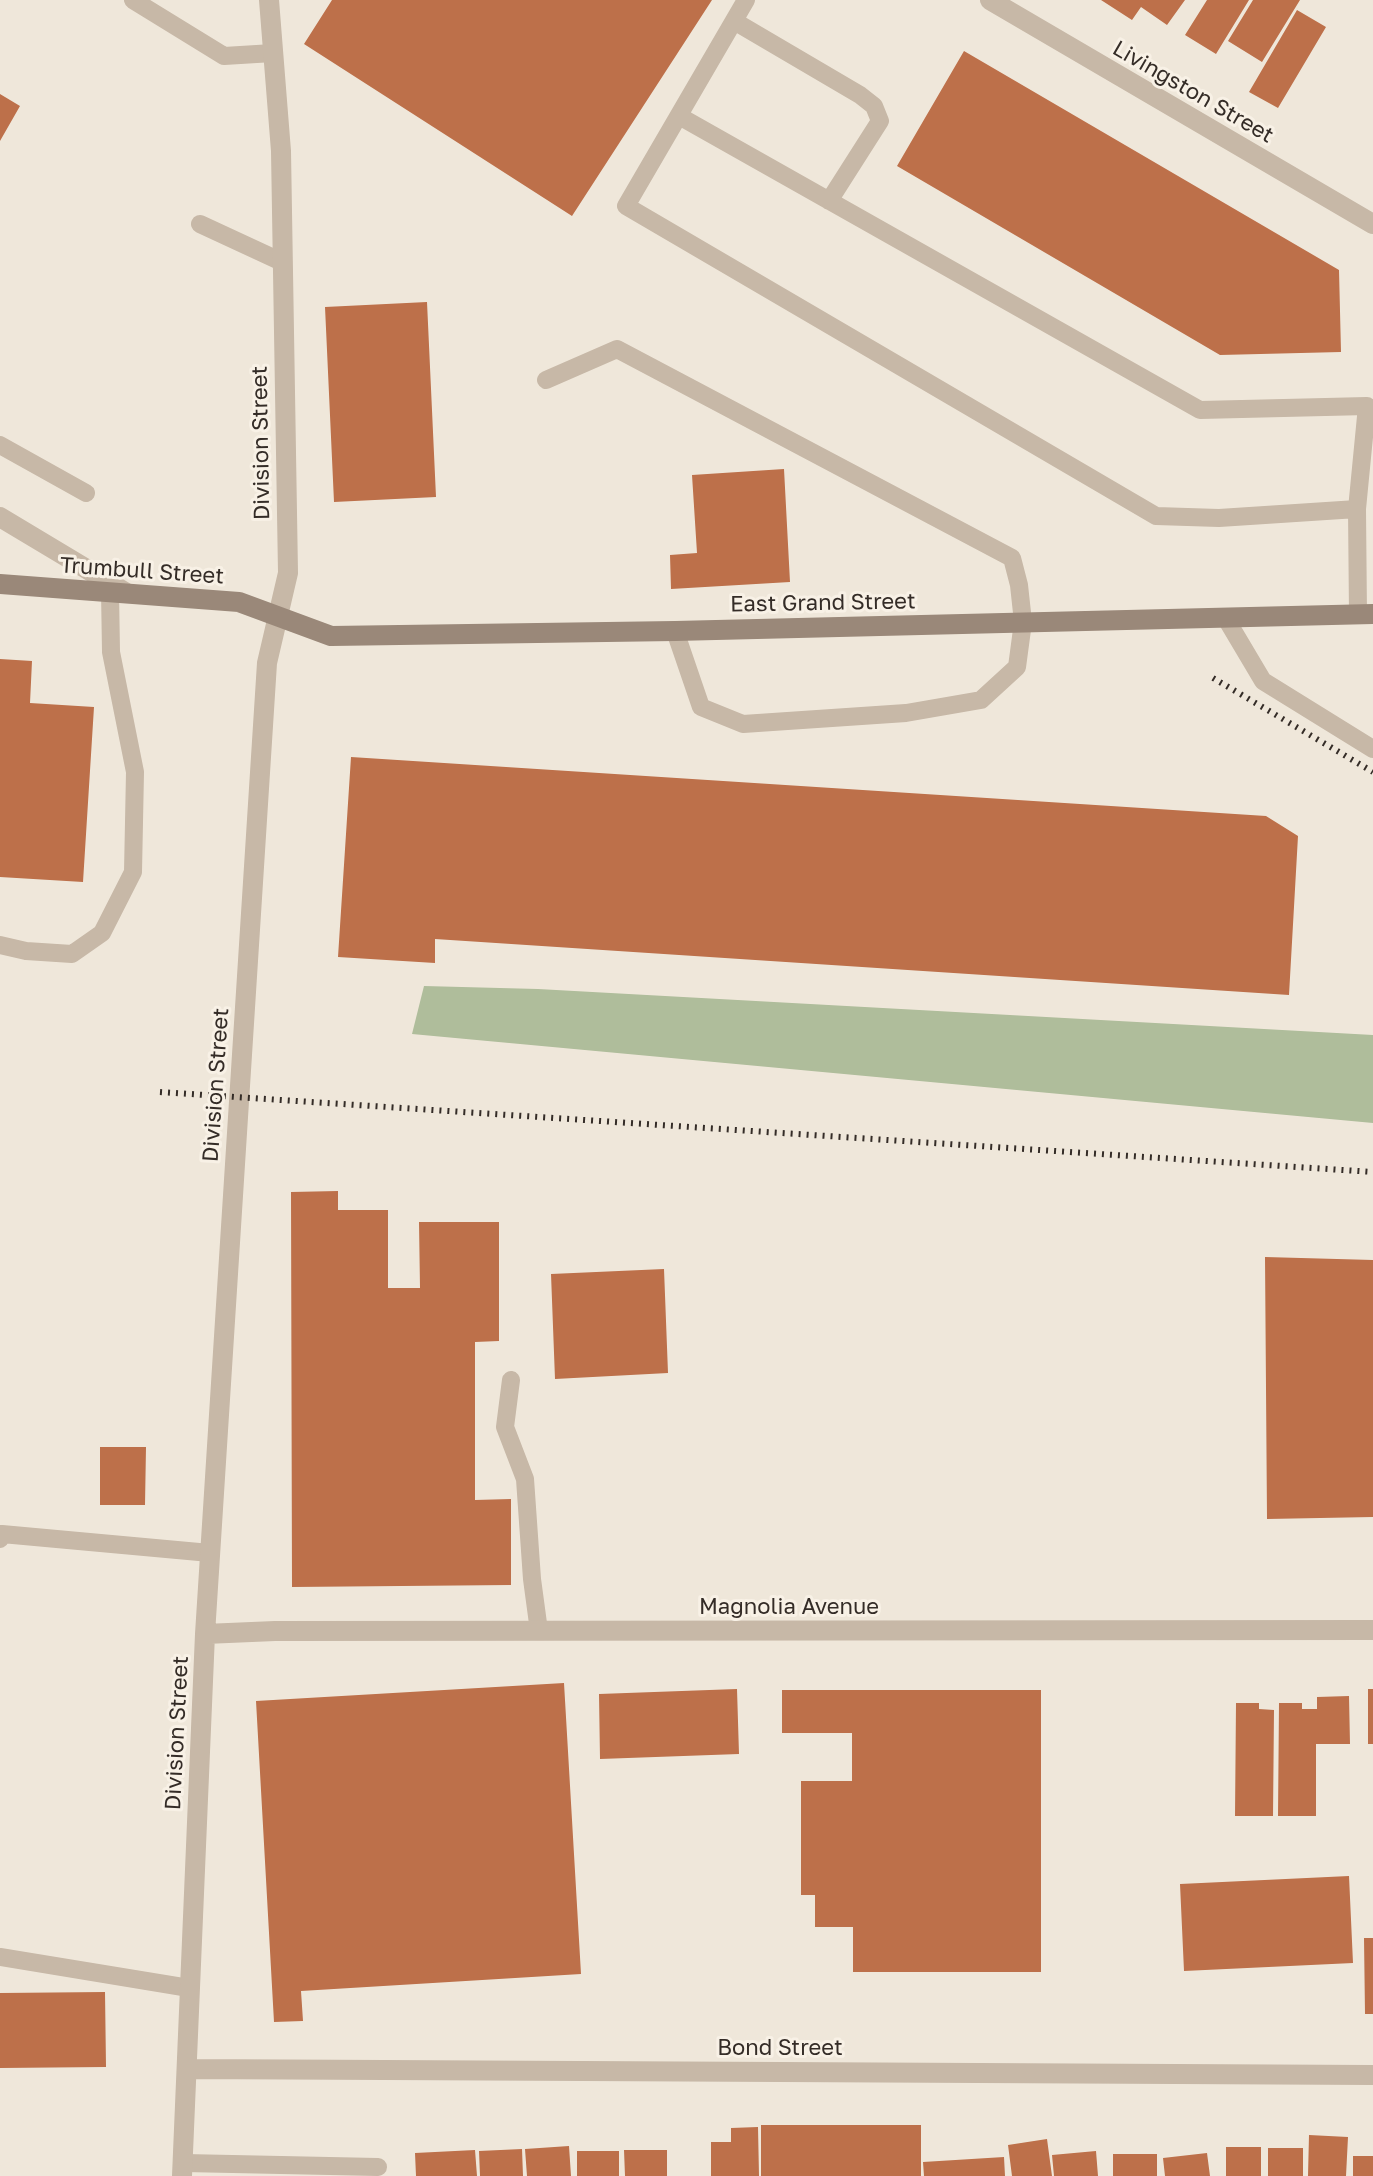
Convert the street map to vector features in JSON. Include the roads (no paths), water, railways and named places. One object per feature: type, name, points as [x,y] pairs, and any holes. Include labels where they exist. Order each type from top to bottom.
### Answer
[{"type":"street","name":"Division Street","points":[[183,2170],[205,1634],[267,663],[288,573],[281,151],[269,0]]},
{"type":"street","name":"Livingston Street","points":[[990,0],[1373,224]]},
{"type":"street","points":[[0,517],[118,592]]},
{"type":"street","name":"Trumbull Street","points":[[0,584],[239,602],[278,617]]},
{"type":"street","name":"East Grand Street","points":[[278,617],[331,636],[1366,614]]},
{"type":"street","name":"Magnolia Avenue","points":[[205,1634],[275,1631],[1373,1630]]},
{"type":"street","name":"Bond Street","points":[[187,2069],[1373,2075]]},
{"type":"lane","points":[[133,0],[224,56],[273,53]]},
{"type":"lane","points":[[746,0],[626,206],[1156,516],[1219,518],[1357,509]]},
{"type":"lane","points":[[734,21],[874,106],[880,121],[829,201]]},
{"type":"lane","points":[[679,116],[1200,410],[1370,401],[1357,509],[1366,614]]},
{"type":"lane","points":[[200,224],[282,262]]},
{"type":"lane","points":[[546,380],[617,349],[1012,558],[1023,622],[1017,667],[981,700],[906,713],[743,724],[701,707],[675,631]]},
{"type":"lane","points":[[0,445],[86,493]]},
{"type":"lane","points":[[0,945],[26,951],[72,954],[102,933],[133,872],[135,772],[111,652],[118,592]]},
{"type":"lane","points":[[1225,617],[1263,681],[1373,749]]},
{"type":"lane","points":[[511,1380],[505,1427],[525,1479],[539,1631]]},
{"type":"lane","points":[[1,1535],[210,1553]]},
{"type":"lane","points":[[0,1957],[189,1988]]},
{"type":"lane","points":[[183,2170],[378,2167]]},
{"type":"railway","points":[[1213,678],[1373,772]]},
{"type":"railway","points":[[160,1092],[1373,1172]]}]
